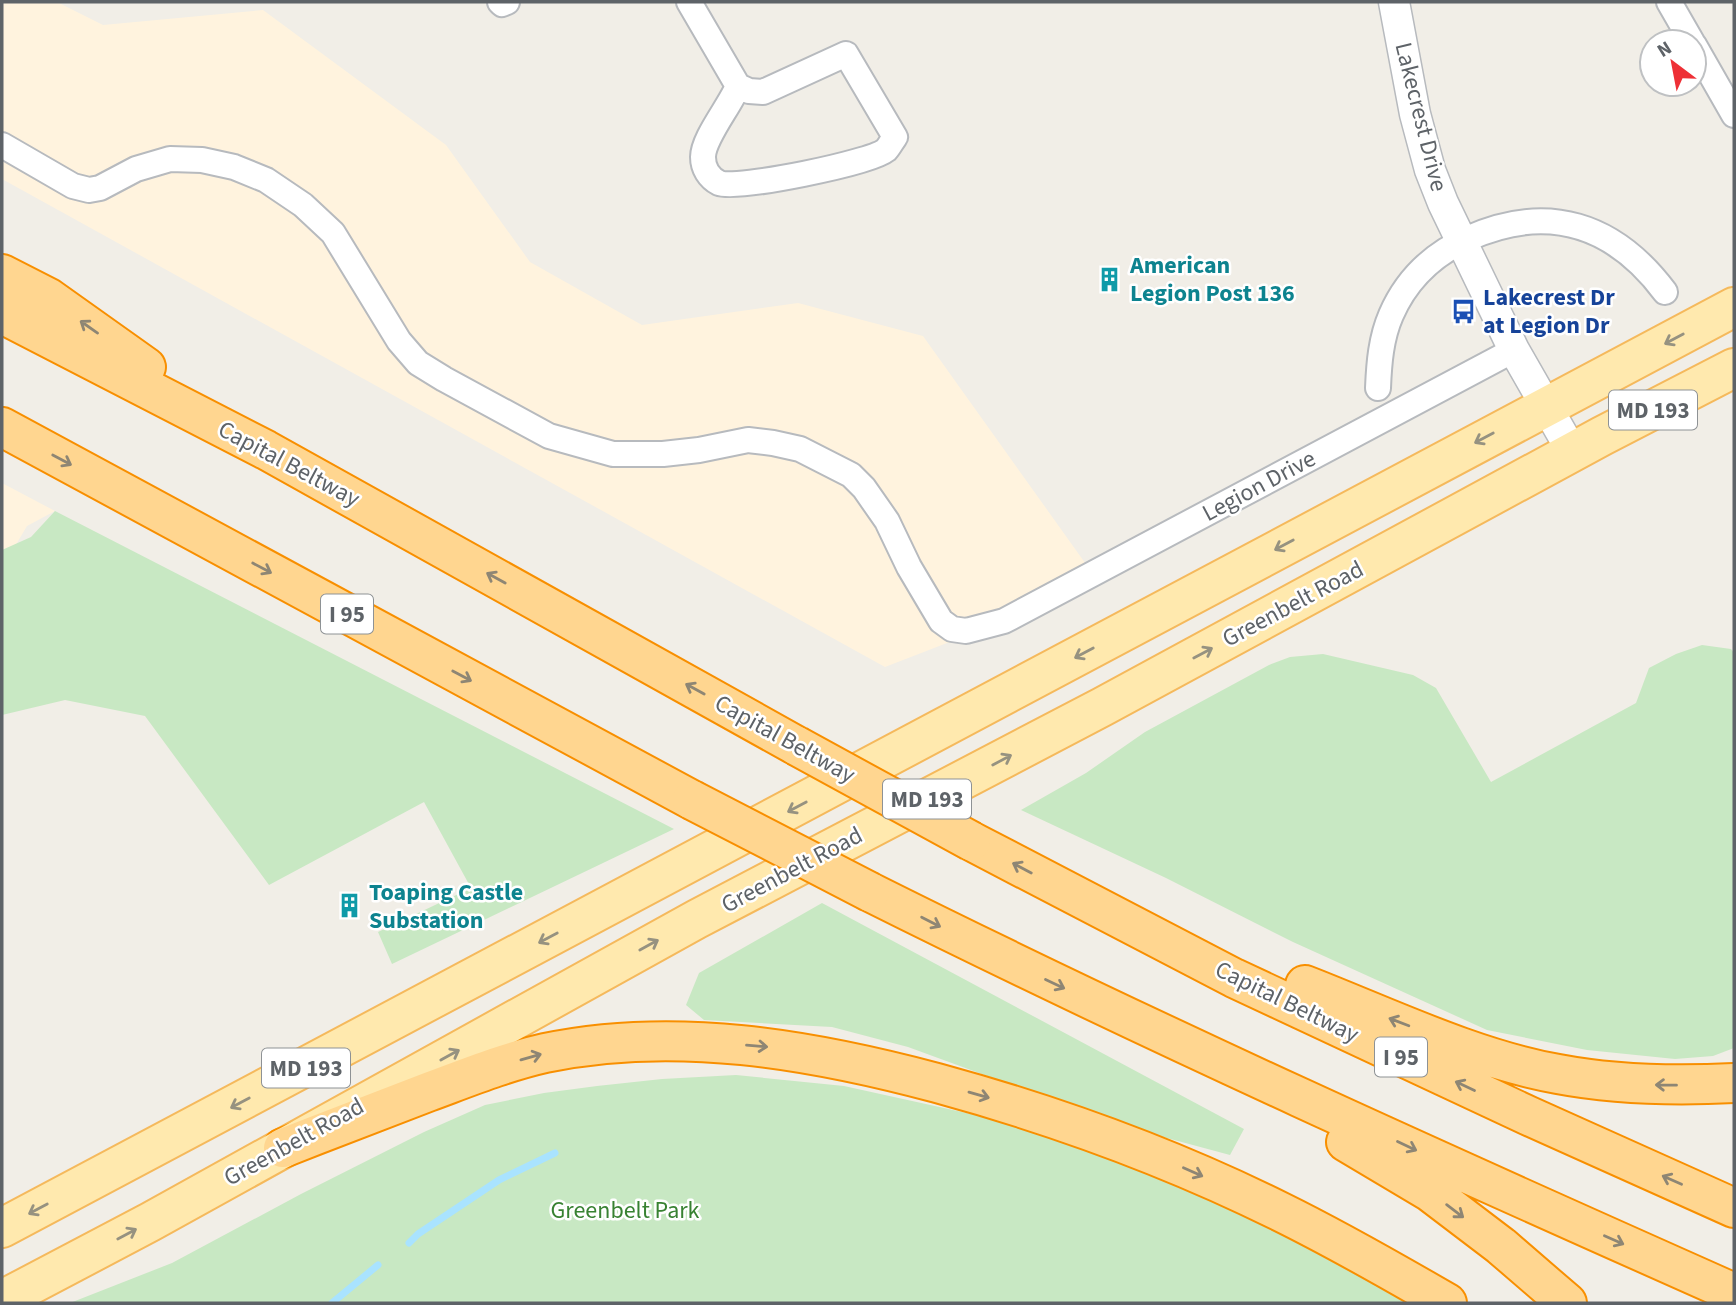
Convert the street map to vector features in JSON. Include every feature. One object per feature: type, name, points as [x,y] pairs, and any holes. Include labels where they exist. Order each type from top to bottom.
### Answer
[{"type":"highway","points":[[2,274],[49,298],[266,450]]},
{"type":"highway","name":"Capital Beltway","points":[[2,314],[266,450],[797,746],[1073,895],[1234,978],[1734,1208]]},
{"type":"highway","name":"I 95","points":[[2,428],[692,800],[1028,971],[1189,1047],[1734,1293]]},
{"type":"highway","points":[[1073,895],[1480,1054],[1556,1074],[1628,1084],[1734,1083]]},
{"type":"highway","points":[[283,1148],[481,1072],[544,1054],[608,1044],[679,1042],[757,1046],[845,1061],[941,1084],[1127,1145],[1278,1210],[1447,1303]]},
{"type":"highway","points":[[1189,1047],[1430,1192],[1501,1246],[1567,1303]]},
{"type":"main road","name":"MD 193","points":[[2,1228],[886,759],[1544,405],[1734,307]]},
{"type":"main road","name":"Greenbelt Road","points":[[2,1300],[697,919],[1102,707],[1734,368]]},
{"type":"street","points":[[500,2],[507,2]]},
{"type":"street","points":[[689,2],[738,86],[762,92],[846,54],[895,137],[886,150],[870,157],[777,180],[721,184],[706,170],[703,156],[705,145],[731,104],[738,86]]},
{"type":"street","name":"Lakecrest Drive","points":[[1394,2],[1415,114],[1427,160],[1443,203],[1514,350],[1573,453]]},
{"type":"street","points":[[1669,2],[1684,28]]},
{"type":"street","points":[[1708,70],[1734,115]]},
{"type":"street","name":"Legion Drive","points":[[2,145],[73,186],[89,190],[100,188],[136,169],[170,159],[202,160],[234,167],[266,180],[303,205],[333,233],[400,341],[418,363],[549,436],[613,454],[675,452],[748,440],[773,443],[800,449],[852,475],[887,522],[909,567],[941,621],[952,629],[966,631],[1004,621],[1514,350]]},
{"type":"street","points":[[1378,388],[1382,346],[1397,303],[1424,265],[1461,242],[1499,226],[1557,222],[1595,233],[1638,260],[1665,292]]},
{"type":"shaded area","points":[[2,2],[57,2],[103,25],[263,10],[446,145],[530,262],[642,325],[798,303],[923,336],[1093,574],[1004,621],[885,667],[2,179]]},
{"type":"shaded area","points":[[2,483],[55,511],[27,526],[11,553],[2,552]]},
{"type":"green space","points":[[55,511],[674,829],[392,964],[378,932],[471,888],[424,802],[269,885],[145,716],[65,700],[2,715],[2,550],[31,537]]},
{"type":"green space","points":[[1702,645],[1731,649],[1734,653],[1734,1048],[1713,1056],[1675,1059],[1587,1050],[1487,1030],[1293,942],[1166,878],[1021,810],[1086,773],[1145,732],[1269,665],[1290,657],[1323,654],[1413,675],[1436,688],[1491,782],[1636,703],[1649,668]]},
{"type":"green space","points":[[822,903],[1244,1129],[1230,1155],[1126,1127],[908,1047],[832,1027],[704,1020],[686,1005],[699,973]]},
{"type":"green space","name":"Greenbelt Park","points":[[736,1075],[844,1086],[1003,1121],[1119,1162],[1236,1212],[1365,1275],[1410,1303],[70,1303],[172,1263],[301,1194],[424,1132],[485,1105],[597,1086]]},
{"type":"waterway","points":[[409,1243],[418,1234],[499,1180],[555,1153]]},
{"type":"waterway","points":[[332,1303],[378,1265]]},
{"type":"place","name":"American Legion Post 136","points":[[1110,279]]},
{"type":"place","name":"Lakecrest Dr at Legion Dr","points":[[1463,311]]},
{"type":"place","name":"Toaping Castle Substation","points":[[349,906]]}]
